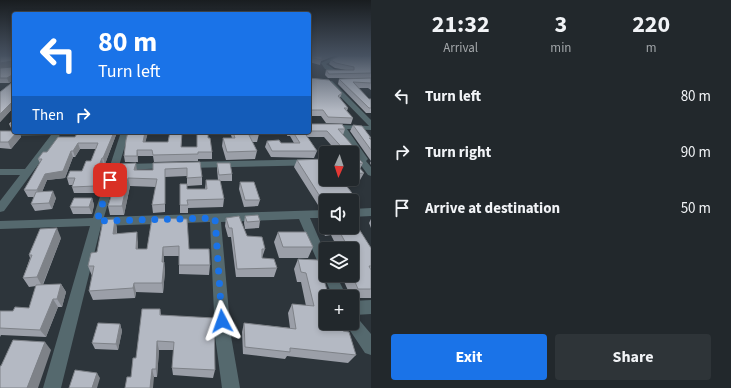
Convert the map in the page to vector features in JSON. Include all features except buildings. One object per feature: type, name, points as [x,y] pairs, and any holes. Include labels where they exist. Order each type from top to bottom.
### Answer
[{"type":"street","points":[[311,80],[338,80]]},
{"type":"street","points":[[328,80],[371,124]]},
{"type":"street","points":[[311,125],[371,128]]},
{"type":"street","points":[[342,127],[371,173]]},
{"type":"street","points":[[0,134],[12,133]]},
{"type":"street","points":[[0,208],[56,134]]},
{"type":"street","points":[[52,388],[97,221],[124,134]]},
{"type":"street","points":[[114,167],[319,162]]},
{"type":"street","points":[[0,172],[27,172]]},
{"type":"street","points":[[359,213],[371,212]]},
{"type":"street","points":[[0,225],[319,214]]},
{"type":"street","points":[[303,215],[319,253]]},
{"type":"street","points":[[215,218],[223,336],[231,388]]},
{"type":"street","points":[[359,308],[371,307]]},
{"type":"street","points":[[359,330],[371,347]]},
{"type":"route","points":[[110,180],[97,221],[215,218],[222,321]]}]
